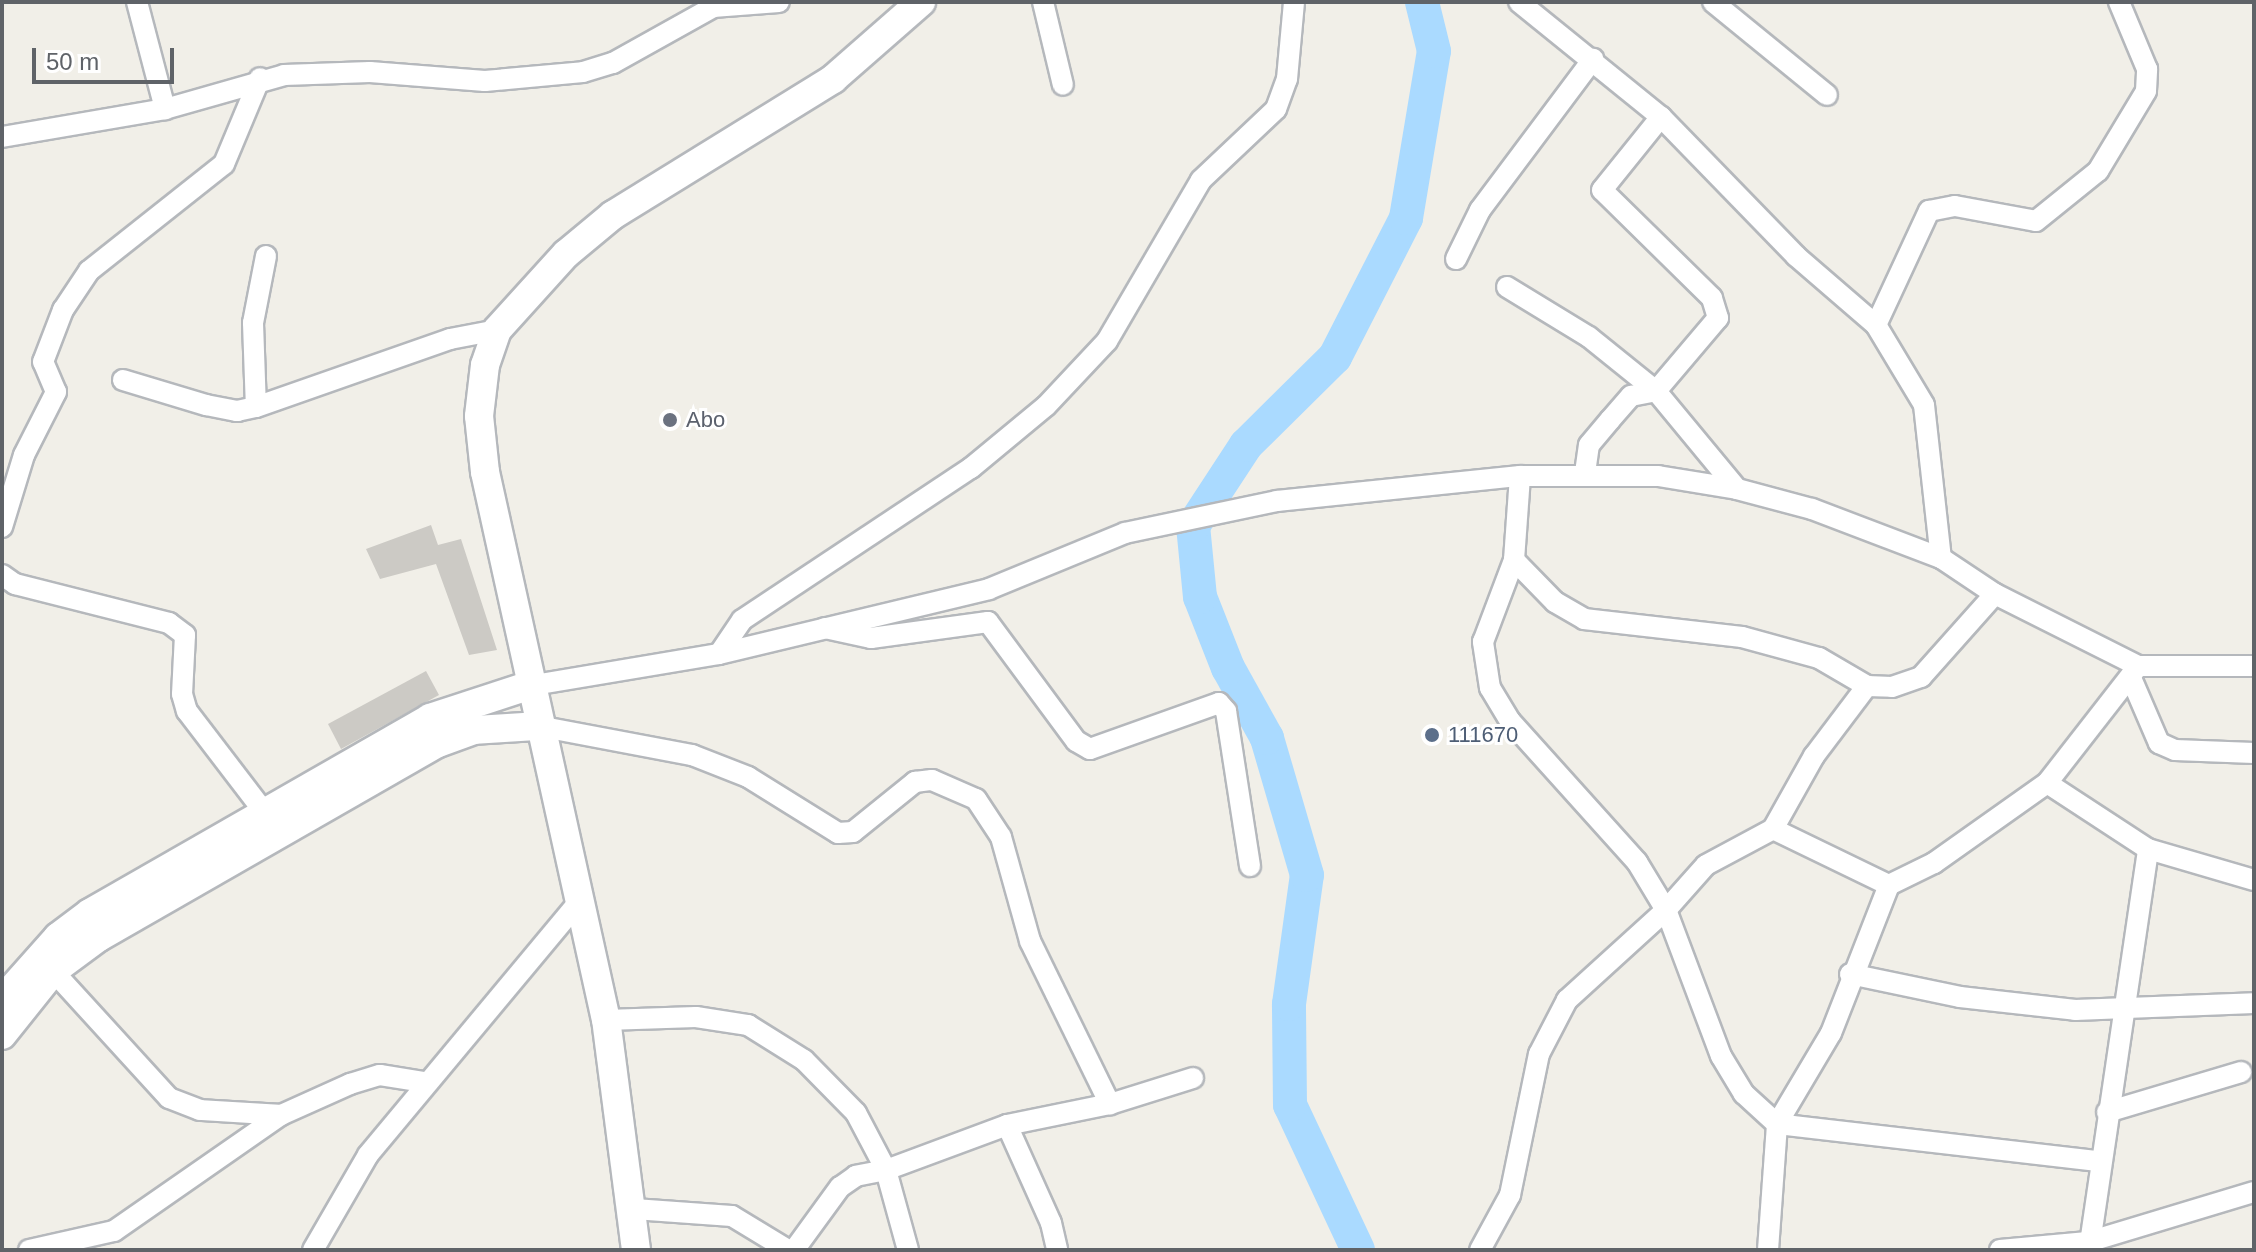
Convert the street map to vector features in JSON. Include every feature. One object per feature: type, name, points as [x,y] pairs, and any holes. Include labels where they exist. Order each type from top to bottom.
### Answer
[{"type":"main road","points":[[636,1250],[634,1209],[606,1020],[528,686],[479,416],[497,330],[566,254],[613,215],[775,120],[921,2]]},
{"type":"main road","points":[[2,1000],[58,937],[90,913],[430,718],[528,686]]},
{"type":"main road","points":[[2,1035],[53,971],[99,937],[438,743],[474,730],[538,726]]},
{"type":"street","points":[[137,2],[165,109]]},
{"type":"street","points":[[2,137],[165,109],[260,78],[370,72],[485,81],[583,72],[613,63],[713,7],[779,2]]},
{"type":"street","points":[[1043,2],[1063,85]]},
{"type":"street","points":[[719,654],[742,620],[971,468],[1082,370],[1152,271],[1201,180],[1276,109],[1287,79],[1294,2]]},
{"type":"street","points":[[1519,2],[1661,117],[1796,256],[1876,325],[1924,405],[1941,558]]},
{"type":"street","points":[[1713,2],[1827,95]]},
{"type":"street","points":[[1876,325],[1929,211],[1955,206],[2036,221],[2098,171],[2146,91],[2147,69],[2119,2]]},
{"type":"street","points":[[1456,259],[1486,200],[1593,59]]},
{"type":"street","points":[[2,527],[24,455],[56,392],[43,362],[63,310],[89,271],[224,164],[260,78]]},
{"type":"street","points":[[1585,473],[1589,445],[1610,420],[1631,396],[1656,391],[1718,318],[1718,307],[1602,190],[1661,117]]},
{"type":"street","points":[[256,407],[253,323],[266,256]]},
{"type":"street","points":[[1507,287],[1589,337],[1656,391],[1737,489]]},
{"type":"street","points":[[123,380],[237,411],[450,339],[497,330]]},
{"type":"street","points":[[528,686],[719,654],[989,589],[1125,533],[1277,501],[1520,476],[1585,473],[1737,489],[1812,509],[1941,558],[1995,594],[2134,672],[2254,666]]},
{"type":"street","points":[[1520,476],[1514,560],[1483,642],[1490,688],[1510,721],[1637,862],[1666,910],[1721,1056],[1744,1094],[1777,1124],[2099,1161]]},
{"type":"street","points":[[1514,560],[1555,602],[1584,619],[1742,637],[1819,658],[1867,686],[1892,687],[1921,677],[1995,594]]},
{"type":"street","points":[[2,575],[15,584],[169,623],[185,635],[182,694],[187,711],[265,813]]},
{"type":"street","points":[[822,627],[871,638],[988,622],[1076,741],[1090,749],[1219,703],[1226,711],[1250,866]]},
{"type":"street","points":[[2134,672],[2159,743],[2175,750],[2254,753]]},
{"type":"street","points":[[1768,1250],[1777,1124],[1831,1033],[1850,974],[1889,885],[1934,863],[2047,783],[2134,672]]},
{"type":"street","points":[[1480,1250],[1510,1195],[1539,1054],[1552,1025],[1582,983],[1666,910],[1706,865],[1773,829],[1814,756],[1867,686]]},
{"type":"street","points":[[538,726],[692,755],[748,777],[838,833],[853,832],[915,782],[932,780],[976,799],[1001,837],[1030,941],[1110,1104]]},
{"type":"street","points":[[2047,783],[2148,849],[2254,880]]},
{"type":"street","points":[[1773,829],[1889,885]]},
{"type":"street","points":[[2089,1246],[2099,1161],[2126,1012],[2148,849]]},
{"type":"street","points":[[313,1250],[368,1155],[424,1082],[580,901]]},
{"type":"street","points":[[53,971],[169,1098],[200,1110],[232,1107],[281,1115]]},
{"type":"street","points":[[1850,974],[1960,997],[2126,1012],[2254,1003]]},
{"type":"street","points":[[606,1020],[696,1017],[748,1025],[804,1060],[856,1113],[886,1170],[908,1250]]},
{"type":"street","points":[[2107,1112],[2241,1072]]},
{"type":"street","points":[[99,1250],[114,1231],[281,1115],[380,1075],[424,1082]]},
{"type":"street","points":[[794,1250],[840,1187],[856,1176],[886,1170],[1007,1125],[1110,1104],[1193,1078]]},
{"type":"street","points":[[1007,1125],[1051,1223],[1057,1250]]},
{"type":"street","points":[[2000,1250],[2089,1246],[2254,1192]]},
{"type":"street","points":[[634,1209],[732,1216],[788,1250]]},
{"type":"street","points":[[29,1250],[114,1231]]},
{"type":"building","points":[[431,525],[438,545],[461,539],[497,650],[469,655],[436,564],[380,579],[366,549]]},
{"type":"building","points":[[426,671],[439,695],[341,749],[328,724]]},
{"type":"waterway","points":[[1358,1250],[1290,1105],[1289,1004],[1307,875],[1267,738],[1228,668],[1200,597],[1193,526],[1246,445],[1335,357],[1406,218],[1434,51],[1422,2]]},
{"type":"place","name":"Abo","points":[[670,420]]},
{"type":"place","name":"111670","points":[[1432,735]]}]
